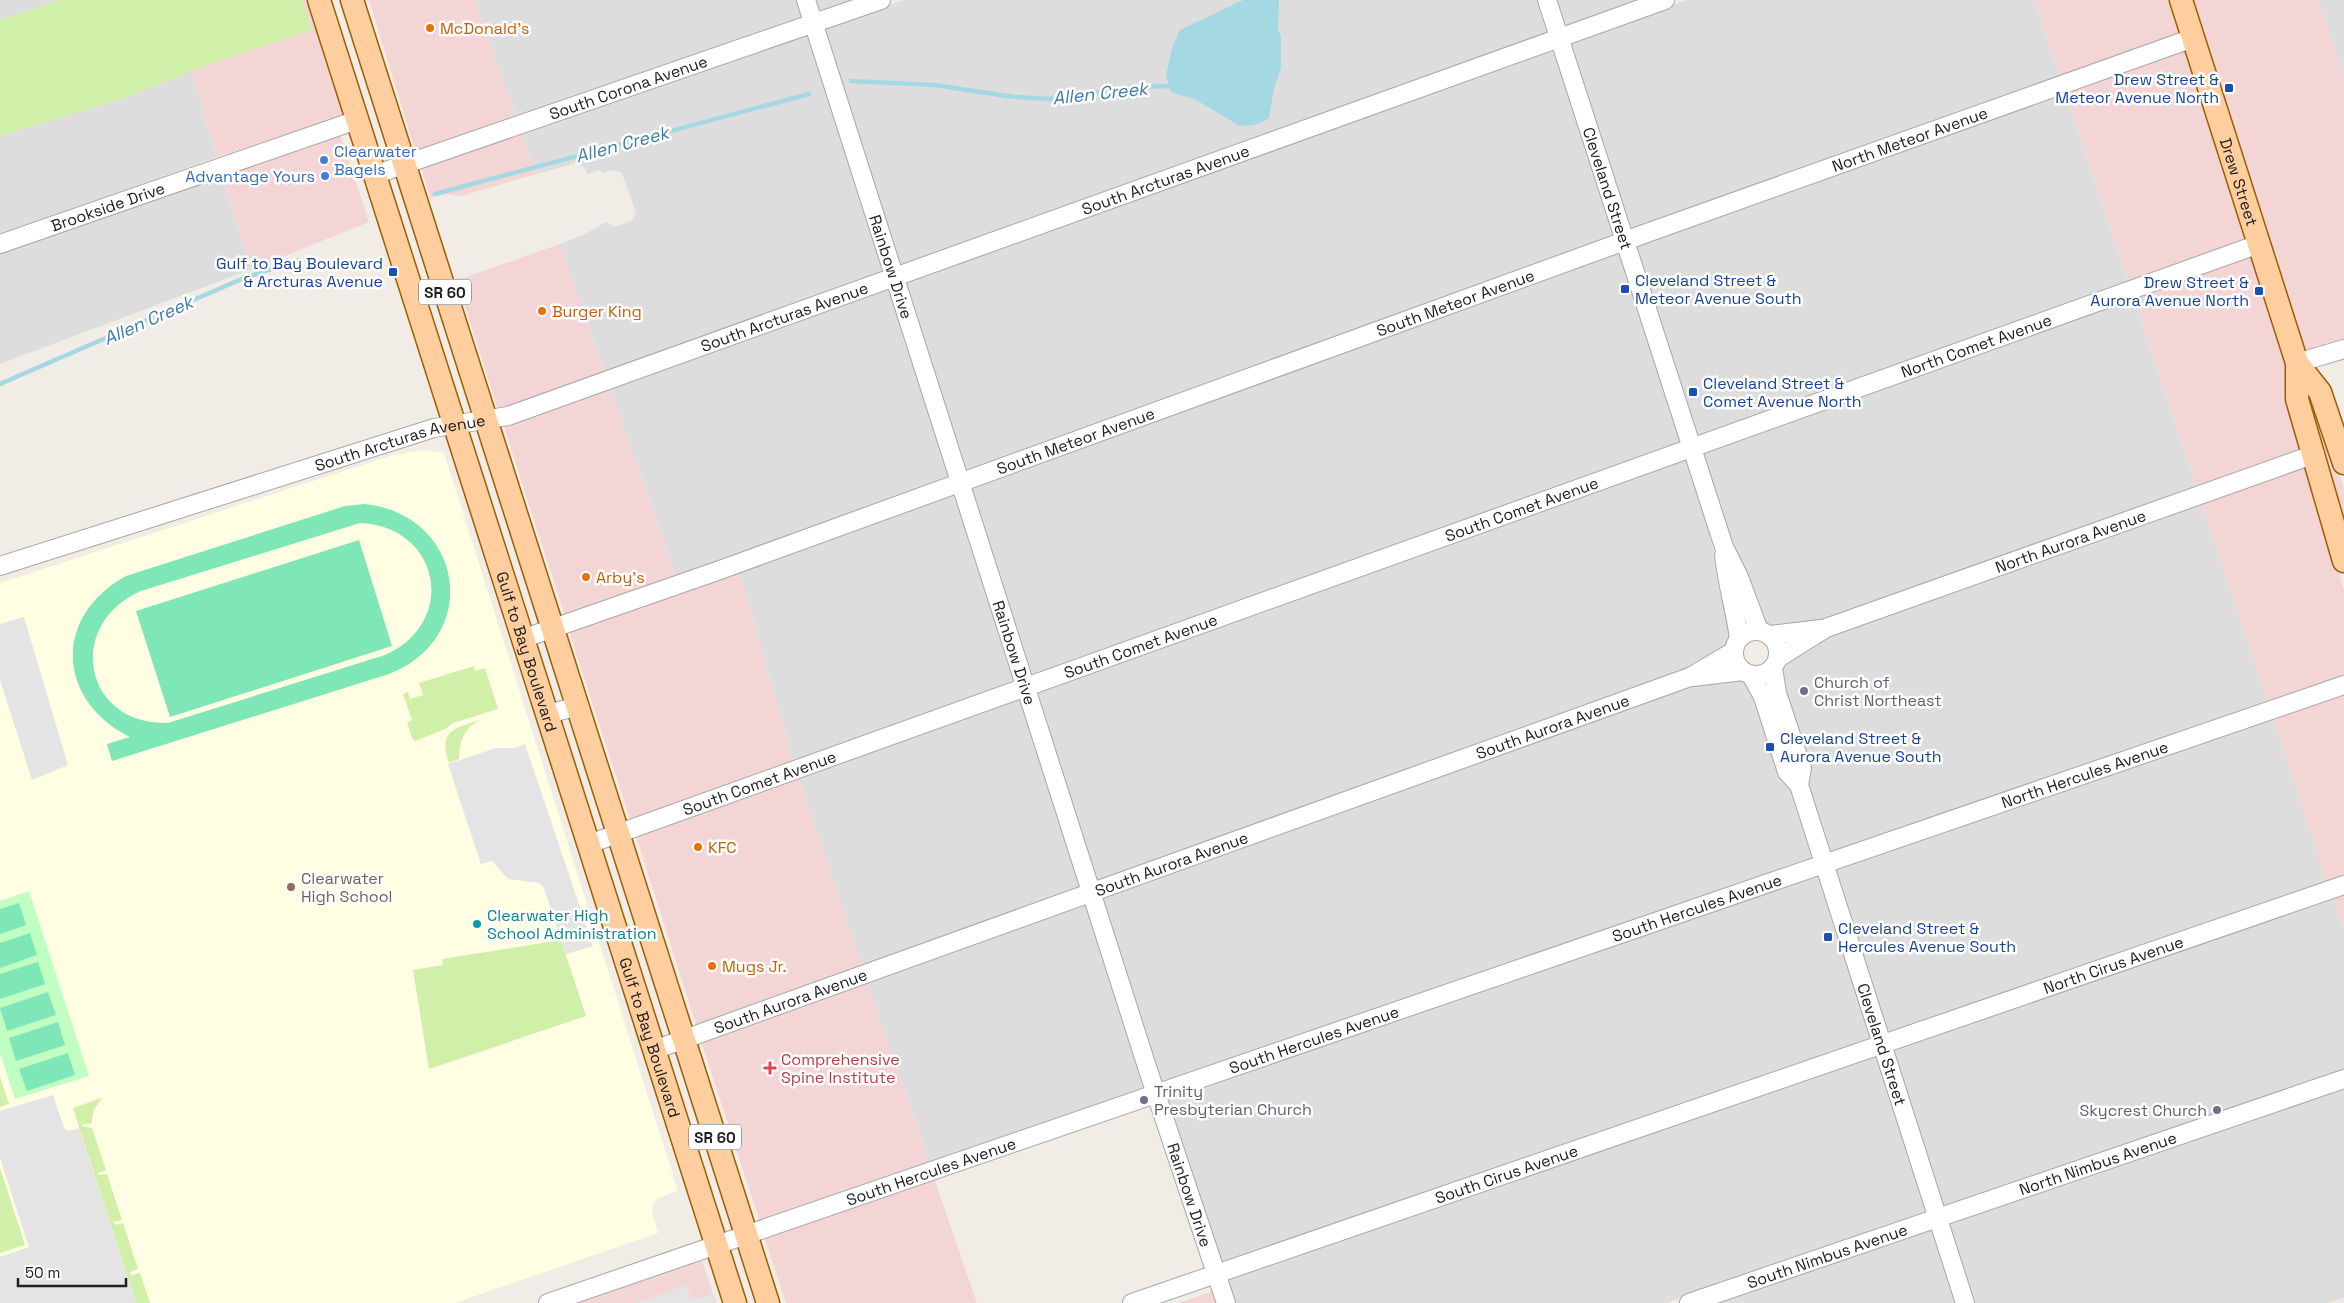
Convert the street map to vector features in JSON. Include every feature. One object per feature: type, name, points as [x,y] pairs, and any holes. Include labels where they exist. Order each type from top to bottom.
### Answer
[{"type":"main road","name":"Gulf to Bay Boulevard","points":[[319,0],[735,1303]]},
{"type":"main road","name":"Gulf to Bay Boulevard","points":[[352,0],[768,1303]]},
{"type":"main road","name":"Drew Street","points":[[2181,0],[2297,363],[2297,399],[2344,561]]},
{"type":"main road","name":"Drew Street","points":[[2297,363],[2320,392],[2344,463]]},
{"type":"street","name":"Rainbow Drive","points":[[806,0],[1156,1094],[1226,1303]]},
{"type":"street","name":"South Corona Avenue","points":[[374,175],[882,0]]},
{"type":"street","name":"Cleveland Street","points":[[1547,0],[1724,546],[1764,633]]},
{"type":"street","name":"South Arcturas Avenue","points":[[0,566],[424,431],[508,416],[1666,0]]},
{"type":"street","name":"North Meteor Avenue","points":[[1626,240],[2194,38]]},
{"type":"street","name":"Brookside Drive","points":[[0,244],[357,120]]},
{"type":"street","name":"South Meteor Avenue","points":[[522,638],[961,482],[1626,240]]},
{"type":"street","name":"North Comet Avenue","points":[[1692,447],[2259,244]]},
{"type":"street","points":[[2297,363],[2344,349]]},
{"type":"street","name":"South Comet Avenue","points":[[589,844],[1027,688],[1692,447]]},
{"type":"street","name":"North Aurora Avenue","points":[[1764,633],[1826,628],[2314,454]]},
{"type":"street","name":"Cleveland Street","points":[[1724,546],[1726,583],[1735,611],[1737,645]]},
{"type":"street","name":"North Aurora Avenue","points":[[1776,663],[1826,628]]},
{"type":"street","points":[[1764,633],[1778,646],[1776,663],[1763,674],[1747,673],[1738,666],[1737,645],[1744,634],[1764,633]]},
{"type":"street","name":"South Aurora Avenue","points":[[654,1050],[1092,894],[1690,677],[1737,645]]},
{"type":"street","name":"Cleveland Street","points":[[1776,663],[1777,693],[1802,768],[1799,785]]},
{"type":"street","name":"Cleveland Street","points":[[1747,673],[1763,697],[1787,772],[1799,785],[1965,1303]]},
{"type":"street","name":"South Aurora Avenue","points":[[1690,677],[1747,673]]},
{"type":"street","name":"North Hercules Avenue","points":[[1824,864],[2344,685]]},
{"type":"street","points":[[548,714],[578,706]]},
{"type":"street","name":"South Hercules Avenue","points":[[548,1303],[1824,864]]},
{"type":"street","name":"North Cirus Avenue","points":[[1881,1044],[2344,885]]},
{"type":"street","name":"South Cirus Avenue","points":[[1132,1303],[1881,1044]]},
{"type":"street","name":"North Nimbus Avenue","points":[[1937,1217],[2344,1079]]},
{"type":"street","name":"South Nimbus Avenue","points":[[1689,1303],[1937,1217]]},
{"type":"shaded area","points":[[0,0],[60,0],[0,20]]},
{"type":"shaded area","points":[[60,0],[307,0],[344,116],[217,157],[191,71],[127,97],[0,136],[0,20]]},
{"type":"shaded area","points":[[369,0],[475,0],[516,118],[416,153]]},
{"type":"shaded area","points":[[475,0],[797,0],[803,19],[516,118]]},
{"type":"shaded area","points":[[815,0],[858,0],[819,13]]},
{"type":"shaded area","points":[[904,0],[1538,0],[1549,34],[900,268],[824,27]]},
{"type":"shaded area","points":[[1556,0],[1643,0],[1565,28]]},
{"type":"shaded area","points":[[1687,0],[2035,0],[2061,78],[1632,231],[1569,42]]},
{"type":"shaded area","points":[[2035,0],[2173,0],[2183,34],[2061,78]]},
{"type":"shaded area","points":[[2190,0],[2319,0],[2344,78],[2344,341],[2303,354]]},
{"type":"shaded area","points":[[2319,0],[2344,0],[2344,78]]},
{"type":"shaded area","points":[[808,33],[885,273],[605,374],[560,244],[585,234],[606,222],[615,227],[631,221],[636,213],[622,173],[613,170],[604,173],[598,170],[587,174],[585,168],[577,163],[536,174],[521,132]]},
{"type":"shaded area","points":[[1554,48],[1616,236],[966,472],[905,282]]},
{"type":"shaded area","points":[[2188,48],[2249,240],[2129,283],[2066,92]]},
{"type":"shaded area","points":[[191,71],[217,157],[0,235],[0,136],[127,97]]},
{"type":"shaded area","points":[[2066,92],[2129,283],[1697,437],[1636,245]]},
{"type":"shaded area","points":[[521,132],[536,174],[462,196],[441,194],[433,196],[431,200],[421,167]]},
{"type":"shaded area","points":[[340,134],[369,222],[252,269],[222,177]]},
{"type":"shaded area","points":[[222,177],[252,269],[0,364],[0,253],[8,247]]},
{"type":"shaded area","points":[[560,244],[605,374],[498,410],[456,277],[460,279]]},
{"type":"shaded area","points":[[1620,250],[1682,443],[1032,678],[971,486]]},
{"type":"shaded area","points":[[2253,254],[2288,361],[2304,449],[2197,488],[2134,297]]},
{"type":"shaded area","points":[[889,288],[951,478],[676,578],[610,388]]},
{"type":"shaded area","points":[[2134,297],[2197,488],[1824,621],[1772,627],[1765,623],[1728,537],[1702,451]]},
{"type":"shaded area","points":[[2305,387],[2313,396],[2344,489],[2344,529]]},
{"type":"shaded area","points":[[610,388],[676,578],[565,616],[503,424]]},
{"type":"shaded area","name":"Clearwater High School","points":[[423,450],[444,453],[678,1191],[658,1198],[653,1205],[652,1213],[658,1233],[455,1303],[0,1303],[0,583],[393,455]]},
{"type":"shaded area","points":[[1686,457],[1712,542],[1718,584],[1727,613],[1731,636],[1727,647],[1687,669],[1098,884],[1037,692]]},
{"type":"shaded area","points":[[2309,463],[2344,591],[2344,678],[2268,703],[2201,502]]},
{"type":"shaded area","points":[[955,492],[1017,684],[794,763],[739,570]]},
{"type":"shaded area","points":[[2201,502],[2268,703],[1830,854],[1808,782],[1785,691],[1782,670],[1785,663],[1829,636]]},
{"type":"shaded area","points":[[739,570],[794,763],[631,822],[569,631]]},
{"type":"shaded area","points":[[24,617],[68,765],[32,780],[0,680],[0,624]]},
{"type":"shaded area","points":[[1741,679],[1745,681],[1755,700],[1791,788],[1814,860],[1161,1084],[1102,898],[1687,686]]},
{"type":"shaded area","points":[[2344,693],[2344,877],[2327,883],[2273,717]]},
{"type":"shaded area","points":[[1021,698],[1082,889],[863,968],[798,777]]},
{"type":"shaded area","points":[[2273,717],[2327,883],[1887,1034],[1834,868]]},
{"type":"shaded area","points":[[525,744],[593,946],[566,954],[544,888],[539,883],[508,879],[492,861],[481,864],[448,764],[496,748],[515,748]]},
{"type":"shaded area","points":[[798,777],[863,968],[697,1027],[636,836]]},
{"type":"shaded area","points":[[1818,874],[1871,1040],[1222,1264],[1166,1098]]},
{"type":"shaded area","points":[[2344,893],[2344,928],[2332,897]]},
{"type":"shaded area","points":[[2332,897],[2344,928],[2344,1071],[1943,1207],[1891,1048]]},
{"type":"shaded area","points":[[1086,904],[1146,1089],[930,1164],[867,982]]},
{"type":"shaded area","points":[[867,982],[930,1164],[760,1222],[701,1041]]},
{"type":"shaded area","points":[[1876,1054],[1927,1213],[1666,1303],[1235,1303],[1227,1278]]},
{"type":"shaded area","points":[[2344,1087],[2344,1298],[2327,1303],[1974,1303],[1947,1221]]},
{"type":"shaded area","points":[[53,1095],[64,1128],[69,1131],[79,1128],[136,1303],[0,1303],[0,1257],[29,1247],[0,1158],[0,1111]]},
{"type":"shaded area","points":[[934,1178],[977,1303],[786,1303],[764,1236]]},
{"type":"shaded area","points":[[1932,1227],[1956,1303],[1712,1303]]},
{"type":"shaded area","points":[[701,1258],[716,1303],[572,1303]]},
{"type":"shaded area","points":[[687,1285],[690,1297],[700,1298],[712,1294],[715,1303],[636,1303]]},
{"type":"shaded area","points":[[1214,1291],[1217,1303],[1178,1303]]},
{"type":"green space","points":[[60,0],[302,0],[312,30],[191,71],[127,97],[0,136],[0,20]]},
{"type":"green space","points":[[365,504],[398,513],[424,530],[441,553],[449,579],[449,607],[439,633],[419,657],[389,674],[112,761],[107,744],[130,737],[106,721],[88,702],[77,680],[73,658],[76,635],[85,613],[102,593],[126,576],[345,506]],"holes":[[[360,523],[387,528],[408,540],[423,557],[430,578],[431,600],[424,621],[408,640],[385,655],[168,723],[140,720],[118,708],[102,692],[94,671],[94,648],[101,626],[117,607],[141,591]]]},
{"type":"green space","points":[[359,540],[392,646],[170,717],[136,611]]},
{"type":"green space","points":[[474,666],[475,671],[485,668],[498,709],[453,723],[445,729],[415,741],[412,738],[407,722],[412,720],[403,694],[408,692],[410,699],[423,695],[419,683]]},
{"type":"green space","points":[[480,720],[470,727],[463,736],[459,759],[449,763],[445,744],[450,733],[455,729]]},
{"type":"green space","points":[[29,891],[89,1076],[15,1099],[0,1053],[0,901]]},
{"type":"green space","points":[[19,903],[26,925],[0,934],[0,909]]},
{"type":"green space","points":[[30,933],[37,955],[0,968],[0,943]]},
{"type":"green space","points":[[561,940],[586,1016],[429,1069],[413,970],[443,965],[442,959]]},
{"type":"green space","points":[[38,962],[45,984],[0,999],[0,974]]},
{"type":"green space","points":[[48,992],[56,1015],[7,1031],[0,1008]]},
{"type":"green space","points":[[58,1022],[65,1045],[16,1061],[9,1038]]},
{"type":"green space","points":[[68,1053],[75,1075],[27,1091],[19,1069]]},
{"type":"green space","points":[[0,1077],[9,1104],[0,1107]]},
{"type":"green space","points":[[102,1098],[94,1110],[91,1124],[82,1124],[82,1126],[92,1128],[106,1170],[98,1173],[98,1175],[107,1174],[122,1220],[114,1222],[115,1225],[123,1223],[138,1269],[130,1272],[131,1275],[140,1273],[150,1303],[136,1303],[73,1108]]},
{"type":"green space","points":[[0,1168],[25,1245],[0,1253]]},
{"type":"water","points":[[1243,0],[1279,0],[1278,29],[1281,36],[1281,68],[1274,88],[1269,118],[1258,124],[1246,126],[1238,125],[1196,100],[1171,92],[1166,76],[1172,48],[1180,30]]},
{"type":"waterway","name":"Allen Creek","points":[[851,81],[934,85],[1014,97],[1049,99],[1140,87],[1170,86]]},
{"type":"waterway","name":"Allen Creek","points":[[435,194],[809,94]]},
{"type":"waterway","name":"Allen Creek","points":[[0,384],[244,278],[299,260]]},
{"type":"place","name":"McDonald's","points":[[430,28]]},
{"type":"place","name":"Drew Street & Meteor Avenue North","points":[[2229,88]]},
{"type":"place","name":"Clearwater Bagels","points":[[324,160]]},
{"type":"place","name":"Advantage Yours","points":[[325,176]]},
{"type":"place","name":"Gulf to Bay Boulevard & Arcturas Avenue","points":[[393,272]]},
{"type":"place","name":"Cleveland Street & Meteor Avenue South","points":[[1625,289]]},
{"type":"place","name":"Drew Street & Aurora Avenue North","points":[[2259,291]]},
{"type":"place","name":"Burger King","points":[[542,311]]},
{"type":"place","name":"Cleveland Street & Comet Avenue North","points":[[1693,392]]},
{"type":"place","name":"Arby's","points":[[586,577]]},
{"type":"place","name":"Church of Christ Northeast","points":[[1804,691]]},
{"type":"place","name":"Cleveland Street & Aurora Avenue South","points":[[1770,747]]},
{"type":"place","name":"KFC","points":[[698,847]]},
{"type":"place","name":"Clearwater High School","points":[[291,887]]},
{"type":"place","name":"Clearwater High School Administration","points":[[477,924]]},
{"type":"place","name":"Cleveland Street & Hercules Avenue South","points":[[1828,937]]},
{"type":"place","name":"Mugs Jr.","points":[[712,966]]},
{"type":"place","name":"Comprehensive Spine Institute","points":[[770,1068]]},
{"type":"place","name":"Trinity Presbyterian Church","points":[[1144,1100]]},
{"type":"place","name":"Skycrest Church","points":[[2217,1110]]}]
